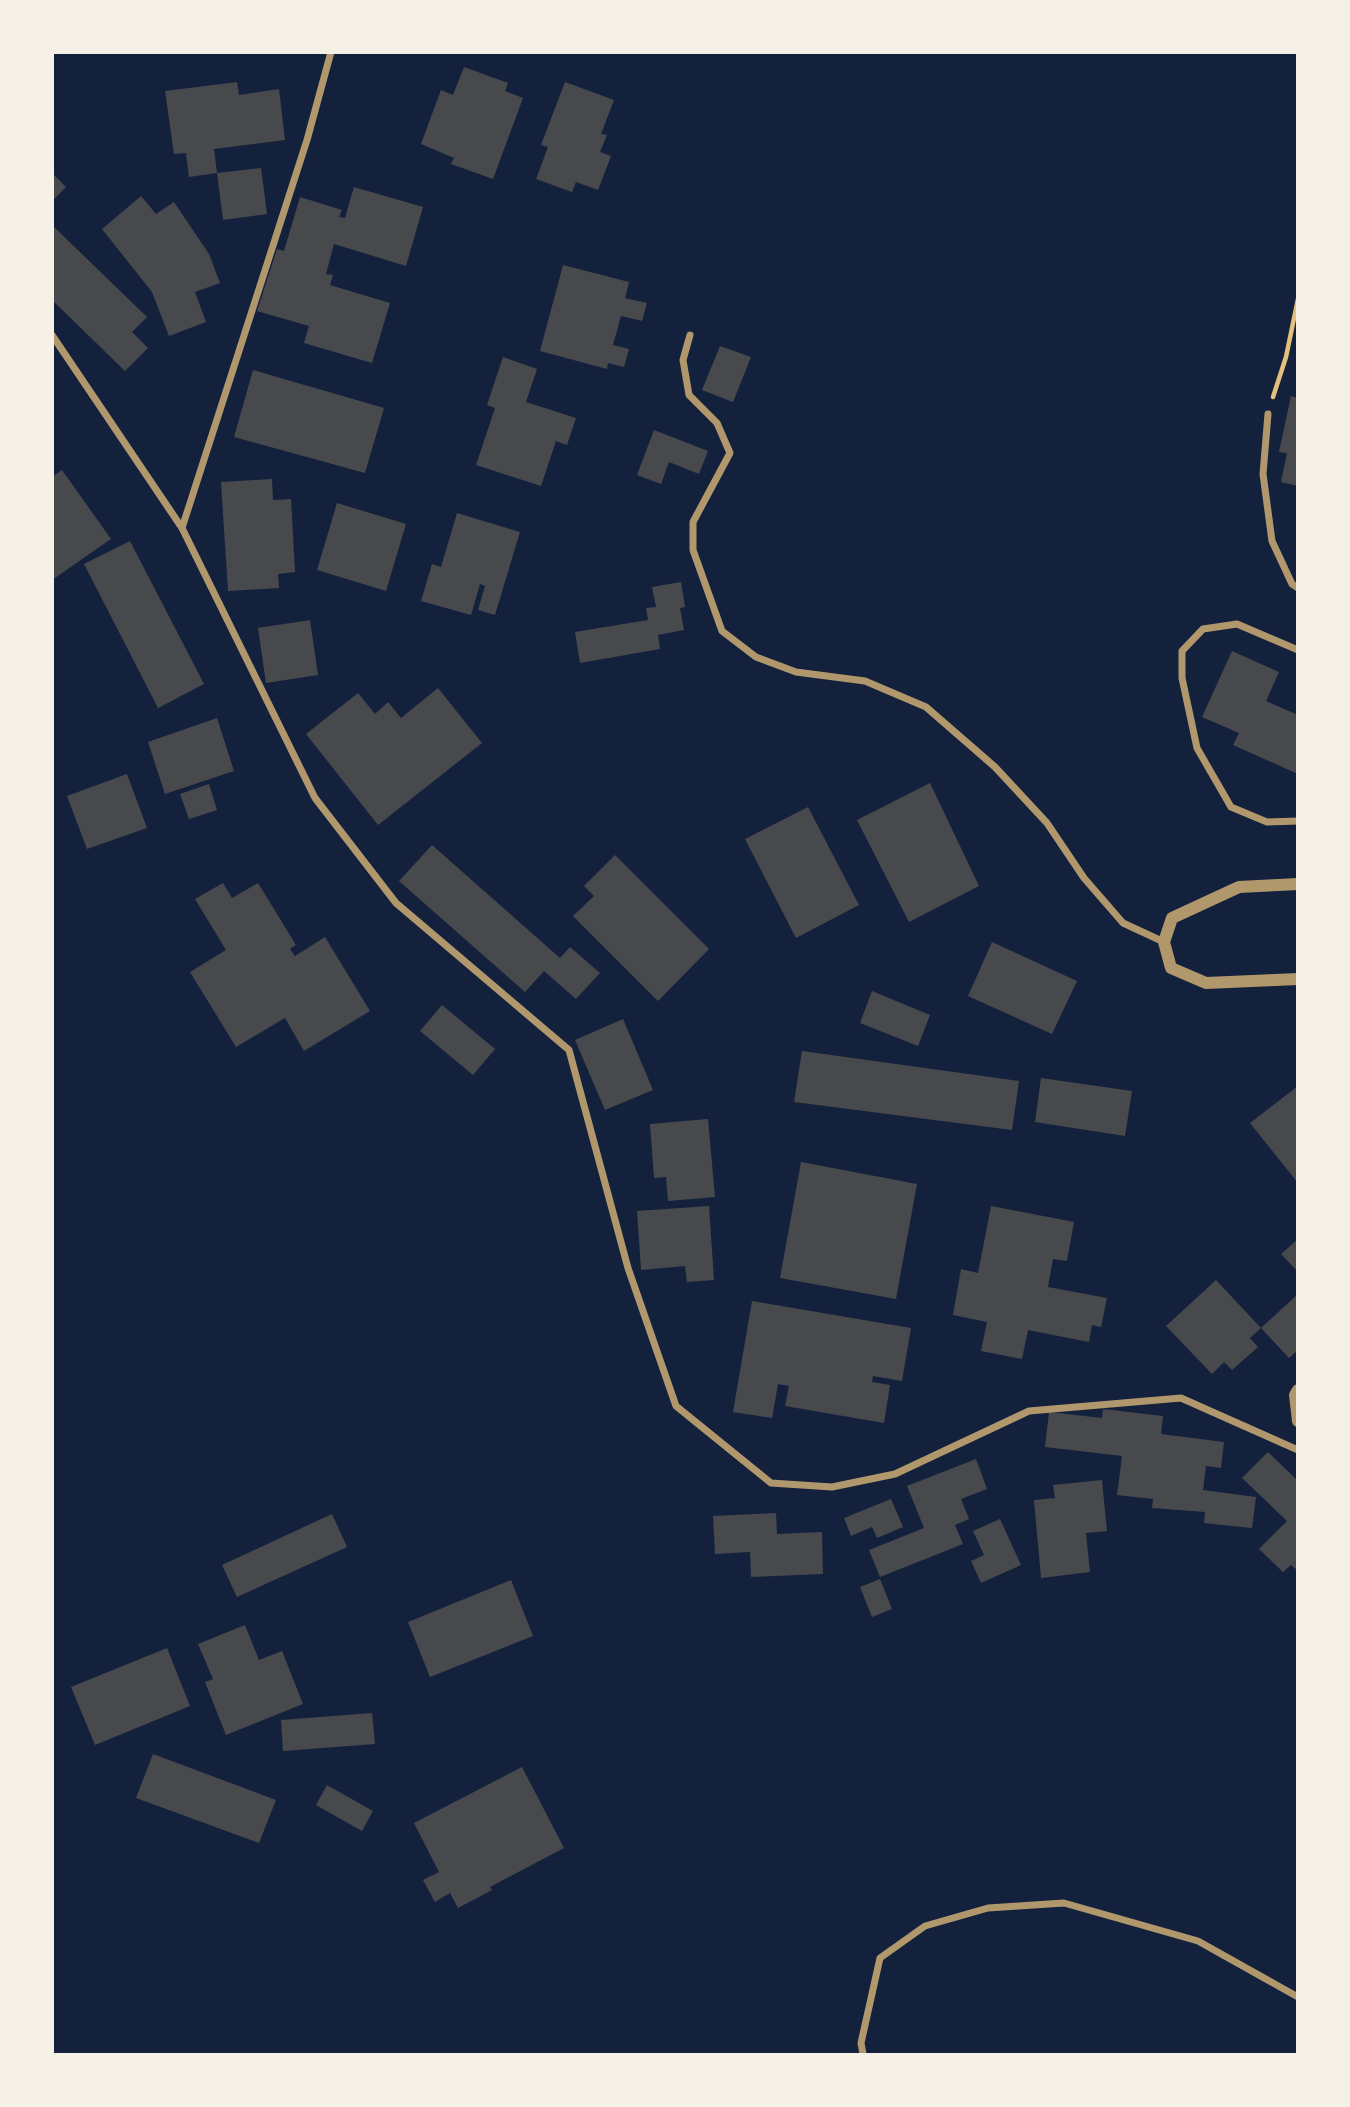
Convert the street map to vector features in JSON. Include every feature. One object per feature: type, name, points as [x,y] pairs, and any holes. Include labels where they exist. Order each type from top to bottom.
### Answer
[{"type":"street","points":[[182,528],[307,140],[331,52]]},
{"type":"street","points":[[52,335],[182,528],[315,798],[396,903],[569,1050],[628,1268],[676,1406],[771,1483],[820,1487],[895,1474],[1029,1411],[1181,1398],[1297,1450]]},
{"type":"street","points":[[690,335],[683,360],[689,395],[717,423],[730,453],[693,522],[693,550],[722,631],[756,657],[796,672],[865,681],[926,707],[995,766],[1047,823],[1084,878],[1123,923],[1164,942]]},
{"type":"street","points":[[1268,414],[1263,474],[1272,541],[1292,584],[1297,588]]},
{"type":"street","points":[[1297,650],[1237,624],[1203,629],[1182,651],[1182,678],[1198,748],[1231,807],[1267,822],[1297,821]]},
{"type":"street","points":[[1297,884],[1239,887],[1172,918],[1164,942],[1171,968],[1206,983],[1297,979]]},
{"type":"street","points":[[1297,1390],[1297,1421]]},
{"type":"street","points":[[863,2054],[865,2022],[880,1958],[925,1926],[988,1908],[1064,1903],[1198,1941],[1297,1997]]},
{"type":"path","points":[[1268,414],[1286,357],[1297,299]]},
{"type":"building","points":[[464,67],[508,83],[505,91],[523,98],[493,179],[451,164],[454,158],[421,144],[441,90],[453,95]]},
{"type":"building","points":[[237,82],[239,95],[279,89],[285,140],[214,149],[217,173],[189,177],[186,153],[174,154],[165,91]]},
{"type":"building","points":[[565,82],[614,100],[601,134],[607,135],[600,152],[611,156],[598,190],[576,182],[572,192],[536,179],[548,147],[541,145]]},
{"type":"building","points":[[261,168],[267,214],[223,220],[217,173]]},
{"type":"building","points":[[52,173],[66,187],[52,201]]},
{"type":"building","points":[[354,187],[423,207],[406,266],[334,244],[326,274],[333,275],[330,285],[390,303],[372,363],[304,343],[309,326],[257,311],[277,249],[284,251],[300,197],[342,210],[339,217],[345,218]]},
{"type":"building","points":[[141,196],[156,214],[174,202],[209,254],[220,283],[195,292],[206,322],[169,336],[152,292],[102,229]]},
{"type":"building","points":[[52,225],[147,317],[132,332],[148,348],[125,371],[52,300]]},
{"type":"building","points":[[563,265],[629,282],[625,298],[647,303],[642,321],[621,316],[613,345],[629,349],[624,367],[608,363],[607,369],[540,351]]},
{"type":"building","points":[[720,346],[751,357],[733,402],[702,390]]},
{"type":"building","points":[[503,357],[537,369],[526,402],[576,418],[567,445],[556,441],[541,486],[476,465],[495,408],[487,405]]},
{"type":"building","points":[[253,370],[384,408],[365,473],[234,437]]},
{"type":"building","points":[[1291,396],[1298,398],[1298,486],[1281,482],[1287,453],[1279,452]]},
{"type":"building","points":[[654,430],[708,451],[699,474],[669,462],[661,484],[637,475]]},
{"type":"building","points":[[62,470],[111,539],[52,580],[52,477]]},
{"type":"building","points":[[272,479],[273,500],[291,499],[295,572],[278,574],[279,588],[228,591],[221,482]]},
{"type":"building","points":[[337,503],[406,524],[386,591],[317,570]]},
{"type":"building","points":[[457,513],[520,532],[495,615],[478,610],[485,586],[480,584],[471,615],[421,601],[432,564],[441,567]]},
{"type":"building","points":[[130,541],[204,684],[158,708],[84,564]]},
{"type":"building","points":[[681,582],[685,607],[680,608],[684,630],[658,635],[660,649],[580,663],[575,632],[648,620],[646,608],[656,607],[652,587]]},
{"type":"building","points":[[310,620],[318,675],[266,683],[258,628]]},
{"type":"building","points":[[1232,651],[1279,672],[1266,701],[1298,715],[1298,774],[1233,745],[1239,733],[1202,717]]},
{"type":"building","points":[[438,688],[482,743],[378,825],[306,734],[358,693],[375,714],[388,702],[401,718]]},
{"type":"building","points":[[217,718],[234,771],[165,794],[148,742]]},
{"type":"building","points":[[127,774],[147,828],[87,849],[67,796]]},
{"type":"building","points":[[930,783],[979,886],[909,922],[857,820]]},
{"type":"building","points":[[209,784],[217,810],[189,819],[180,794]]},
{"type":"building","points":[[808,807],[859,905],[796,938],[745,839]]},
{"type":"building","points":[[432,845],[560,958],[570,947],[600,973],[576,999],[544,971],[525,992],[399,881]]},
{"type":"building","points":[[615,855],[709,949],[658,1001],[573,916],[594,896],[584,886]]},
{"type":"building","points":[[223,883],[232,898],[258,883],[296,945],[290,949],[295,956],[325,937],[370,1011],[304,1051],[285,1018],[236,1047],[190,972],[226,950],[195,899]]},
{"type":"building","points":[[992,942],[1077,981],[1052,1034],[968,996]]},
{"type":"building","points":[[872,991],[930,1015],[918,1046],[860,1023]]},
{"type":"building","points":[[442,1005],[495,1049],[473,1075],[420,1031]]},
{"type":"building","points":[[623,1019],[653,1090],[605,1110],[575,1040]]},
{"type":"building","points":[[802,1051],[1019,1081],[1012,1130],[794,1102]]},
{"type":"building","points":[[1041,1078],[1132,1091],[1125,1136],[1035,1122]]},
{"type":"building","points":[[1298,1086],[1298,1183],[1250,1123]]},
{"type":"building","points":[[708,1119],[715,1197],[668,1201],[666,1177],[654,1178],[650,1124]]},
{"type":"building","points":[[801,1162],[917,1184],[896,1299],[780,1278]]},
{"type":"building","points":[[709,1206],[714,1280],[687,1282],[685,1266],[641,1270],[637,1211]]},
{"type":"building","points":[[991,1206],[1074,1222],[1067,1261],[1053,1259],[1048,1287],[1107,1298],[1101,1327],[1092,1325],[1089,1342],[1028,1330],[1022,1359],[981,1351],[987,1322],[953,1315],[961,1269],[978,1273]]},
{"type":"building","points":[[1298,1239],[1298,1272],[1281,1254]]},
{"type":"building","points":[[1216,1280],[1261,1328],[1250,1338],[1258,1347],[1232,1370],[1224,1362],[1212,1374],[1166,1326]]},
{"type":"building","points":[[1298,1294],[1298,1350],[1289,1358],[1261,1328]]},
{"type":"building","points":[[752,1301],[911,1328],[902,1381],[873,1376],[872,1382],[890,1385],[884,1423],[785,1406],[789,1386],[778,1384],[772,1418],[733,1412]]},
{"type":"building","points":[[1103,1409],[1163,1416],[1161,1434],[1224,1442],[1221,1468],[1206,1466],[1203,1490],[1256,1497],[1252,1528],[1204,1523],[1205,1512],[1152,1508],[1153,1499],[1117,1495],[1122,1456],[1045,1447],[1049,1412],[1102,1418]]},
{"type":"building","points":[[1268,1452],[1298,1481],[1298,1571],[1291,1565],[1283,1572],[1259,1549],[1287,1521],[1242,1478]]},
{"type":"building","points":[[976,1459],[987,1489],[961,1499],[969,1519],[955,1525],[963,1544],[880,1577],[869,1550],[924,1528],[907,1486]]},
{"type":"building","points":[[1102,1480],[1107,1531],[1086,1533],[1090,1572],[1041,1578],[1034,1500],[1055,1498],[1053,1485]]},
{"type":"building","points":[[891,1499],[903,1527],[877,1538],[872,1527],[851,1536],[844,1518]]},
{"type":"building","points":[[776,1513],[777,1534],[822,1532],[823,1574],[751,1577],[750,1552],[715,1554],[713,1516]]},
{"type":"building","points":[[332,1514],[347,1547],[237,1597],[222,1565]]},
{"type":"building","points":[[1000,1519],[1021,1565],[981,1583],[971,1561],[984,1555],[973,1531]]},
{"type":"building","points":[[880,1579],[892,1609],[872,1617],[860,1587]]},
{"type":"building","points":[[511,1580],[533,1636],[430,1677],[408,1622]]},
{"type":"building","points":[[245,1625],[259,1660],[282,1651],[303,1704],[226,1735],[205,1682],[213,1679],[198,1644]]},
{"type":"building","points":[[167,1648],[190,1706],[95,1745],[71,1687]]},
{"type":"building","points":[[372,1713],[375,1744],[283,1751],[281,1720]]},
{"type":"building","points":[[153,1754],[276,1800],[259,1843],[136,1798]]},
{"type":"building","points":[[522,1767],[564,1848],[490,1887],[492,1890],[458,1908],[450,1893],[435,1902],[423,1880],[439,1872],[414,1823]]},
{"type":"building","points":[[327,1785],[373,1811],[362,1831],[316,1805]]}]
